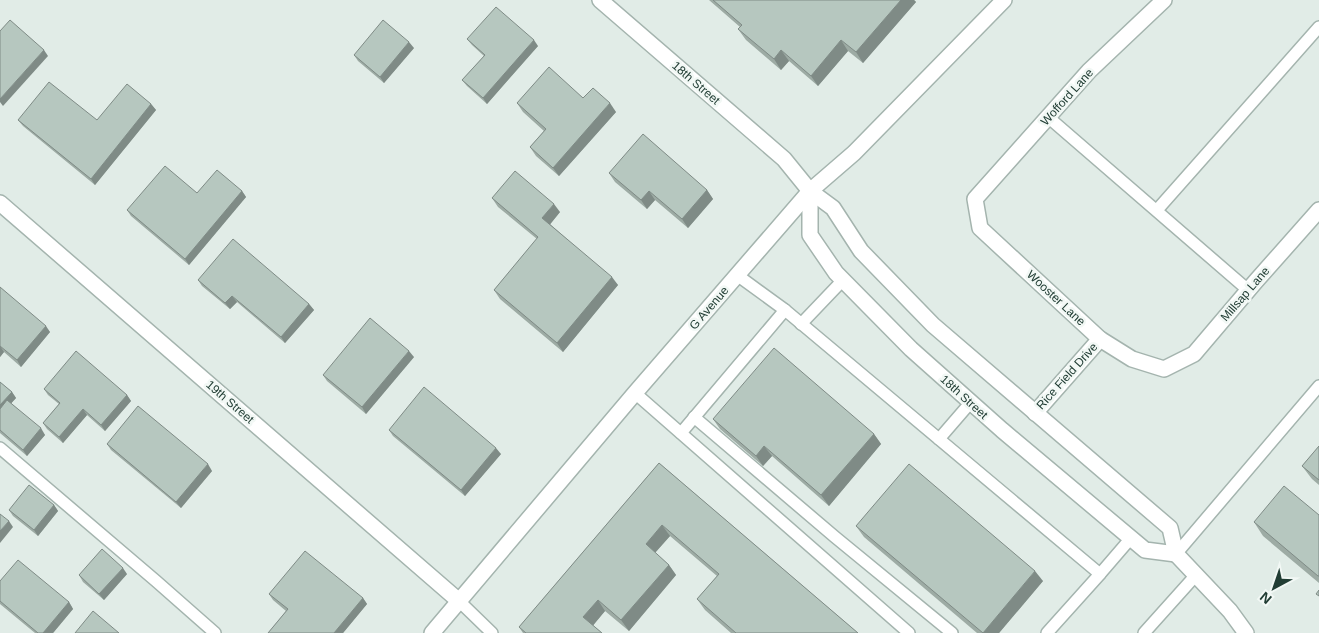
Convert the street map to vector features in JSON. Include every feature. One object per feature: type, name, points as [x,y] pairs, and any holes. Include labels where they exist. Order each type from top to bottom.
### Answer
[{"type":"street","name":"18th Street","points":[[600,0],[784,159],[810,191],[832,208],[861,251],[933,325],[1170,528],[1176,554],[1145,550],[911,349],[843,280],[810,235],[810,191]]},
{"type":"street","name":"Wofford Lane","points":[[975,199],[1089,71],[1164,0]]},
{"type":"street","name":"G Avenue","points":[[432,633],[635,393],[810,191],[854,153],[999,2]]},
{"type":"street","name":"Wooster Lane","points":[[975,199],[980,228],[1100,339],[1132,359],[1164,369]]},
{"type":"street","name":"19th Street","points":[[0,203],[459,601]]},
{"type":"street","name":"Millsap Lane","points":[[1164,369],[1194,354],[1319,210]]},
{"type":"street","name":"Rice Field Drive","points":[[1034,413],[1100,339]]},
{"type":"street","points":[[1176,554],[1230,611],[1246,633]]},
{"type":"lane","points":[[1157,210],[1319,27]]},
{"type":"lane","points":[[1048,117],[1248,290]]},
{"type":"lane","points":[[737,275],[802,324],[1100,574]]},
{"type":"lane","points":[[802,324],[843,280]]},
{"type":"lane","points":[[681,433],[785,310]]},
{"type":"lane","points":[[1176,554],[1319,386]]},
{"type":"lane","points":[[635,393],[909,633]]},
{"type":"lane","points":[[939,439],[971,402]]},
{"type":"lane","points":[[694,417],[952,633]]},
{"type":"lane","points":[[0,448],[215,633]]},
{"type":"lane","points":[[1047,633],[1131,538]]},
{"type":"lane","points":[[1144,633],[1196,575]]},
{"type":"lane","points":[[459,601],[492,633]]},
{"type":"building","points":[[713,0],[901,0],[856,52],[841,40],[811,76],[781,50],[774,59],[738,29],[742,25]]},
{"type":"building","points":[[496,7],[534,40],[483,98],[462,80],[485,55],[467,39]]},
{"type":"building","points":[[10,20],[44,50],[0,99],[0,31]]},
{"type":"building","points":[[383,20],[409,42],[380,77],[354,55]]},
{"type":"building","points":[[549,67],[583,98],[593,88],[610,103],[553,168],[530,147],[546,129],[517,103]]},
{"type":"building","points":[[49,82],[97,120],[127,84],[151,104],[91,179],[18,120]]},
{"type":"building","points":[[643,134],[707,190],[682,219],[649,191],[641,200],[609,173]]},
{"type":"building","points":[[165,166],[197,193],[217,170],[242,191],[185,259],[127,210]]},
{"type":"building","points":[[515,171],[554,204],[542,218],[612,277],[557,343],[494,290],[538,237],[492,198]]},
{"type":"building","points":[[233,239],[309,304],[281,337],[232,296],[225,303],[198,280]]},
{"type":"building","points":[[0,287],[46,326],[17,360],[0,346]]},
{"type":"building","points":[[370,318],[409,351],[362,407],[323,375]]},
{"type":"building","points":[[774,348],[874,434],[821,495],[764,446],[756,456],[713,419]]},
{"type":"building","points":[[76,351],[127,395],[101,425],[83,409],[59,437],[43,423],[60,403],[44,389]]},
{"type":"building","points":[[0,382],[12,392],[0,405]]},
{"type":"building","points":[[424,387],[496,448],[461,490],[389,430]]},
{"type":"building","points":[[7,400],[41,428],[23,450],[0,430],[0,409]]},
{"type":"building","points":[[138,406],[208,464],[176,502],[107,444]]},
{"type":"building","points":[[1319,446],[1319,480],[1302,466]]},
{"type":"building","points":[[659,463],[858,633],[736,633],[697,599],[719,574],[662,525],[646,544],[669,565],[621,620],[598,600],[583,617],[602,633],[526,633],[519,627]]},
{"type":"building","points":[[909,464],[1035,571],[983,633],[856,526]]},
{"type":"building","points":[[29,485],[54,505],[34,530],[9,510]]},
{"type":"building","points":[[1284,486],[1319,515],[1319,576],[1254,522]]},
{"type":"building","points":[[0,514],[9,521],[0,531]]},
{"type":"building","points":[[102,549],[123,568],[99,594],[79,575]]},
{"type":"building","points":[[305,551],[363,598],[334,633],[268,633],[288,609],[269,594]]},
{"type":"building","points":[[18,560],[69,602],[43,633],[38,633],[0,601],[0,581]]},
{"type":"building","points":[[93,611],[119,633],[75,633]]}]
